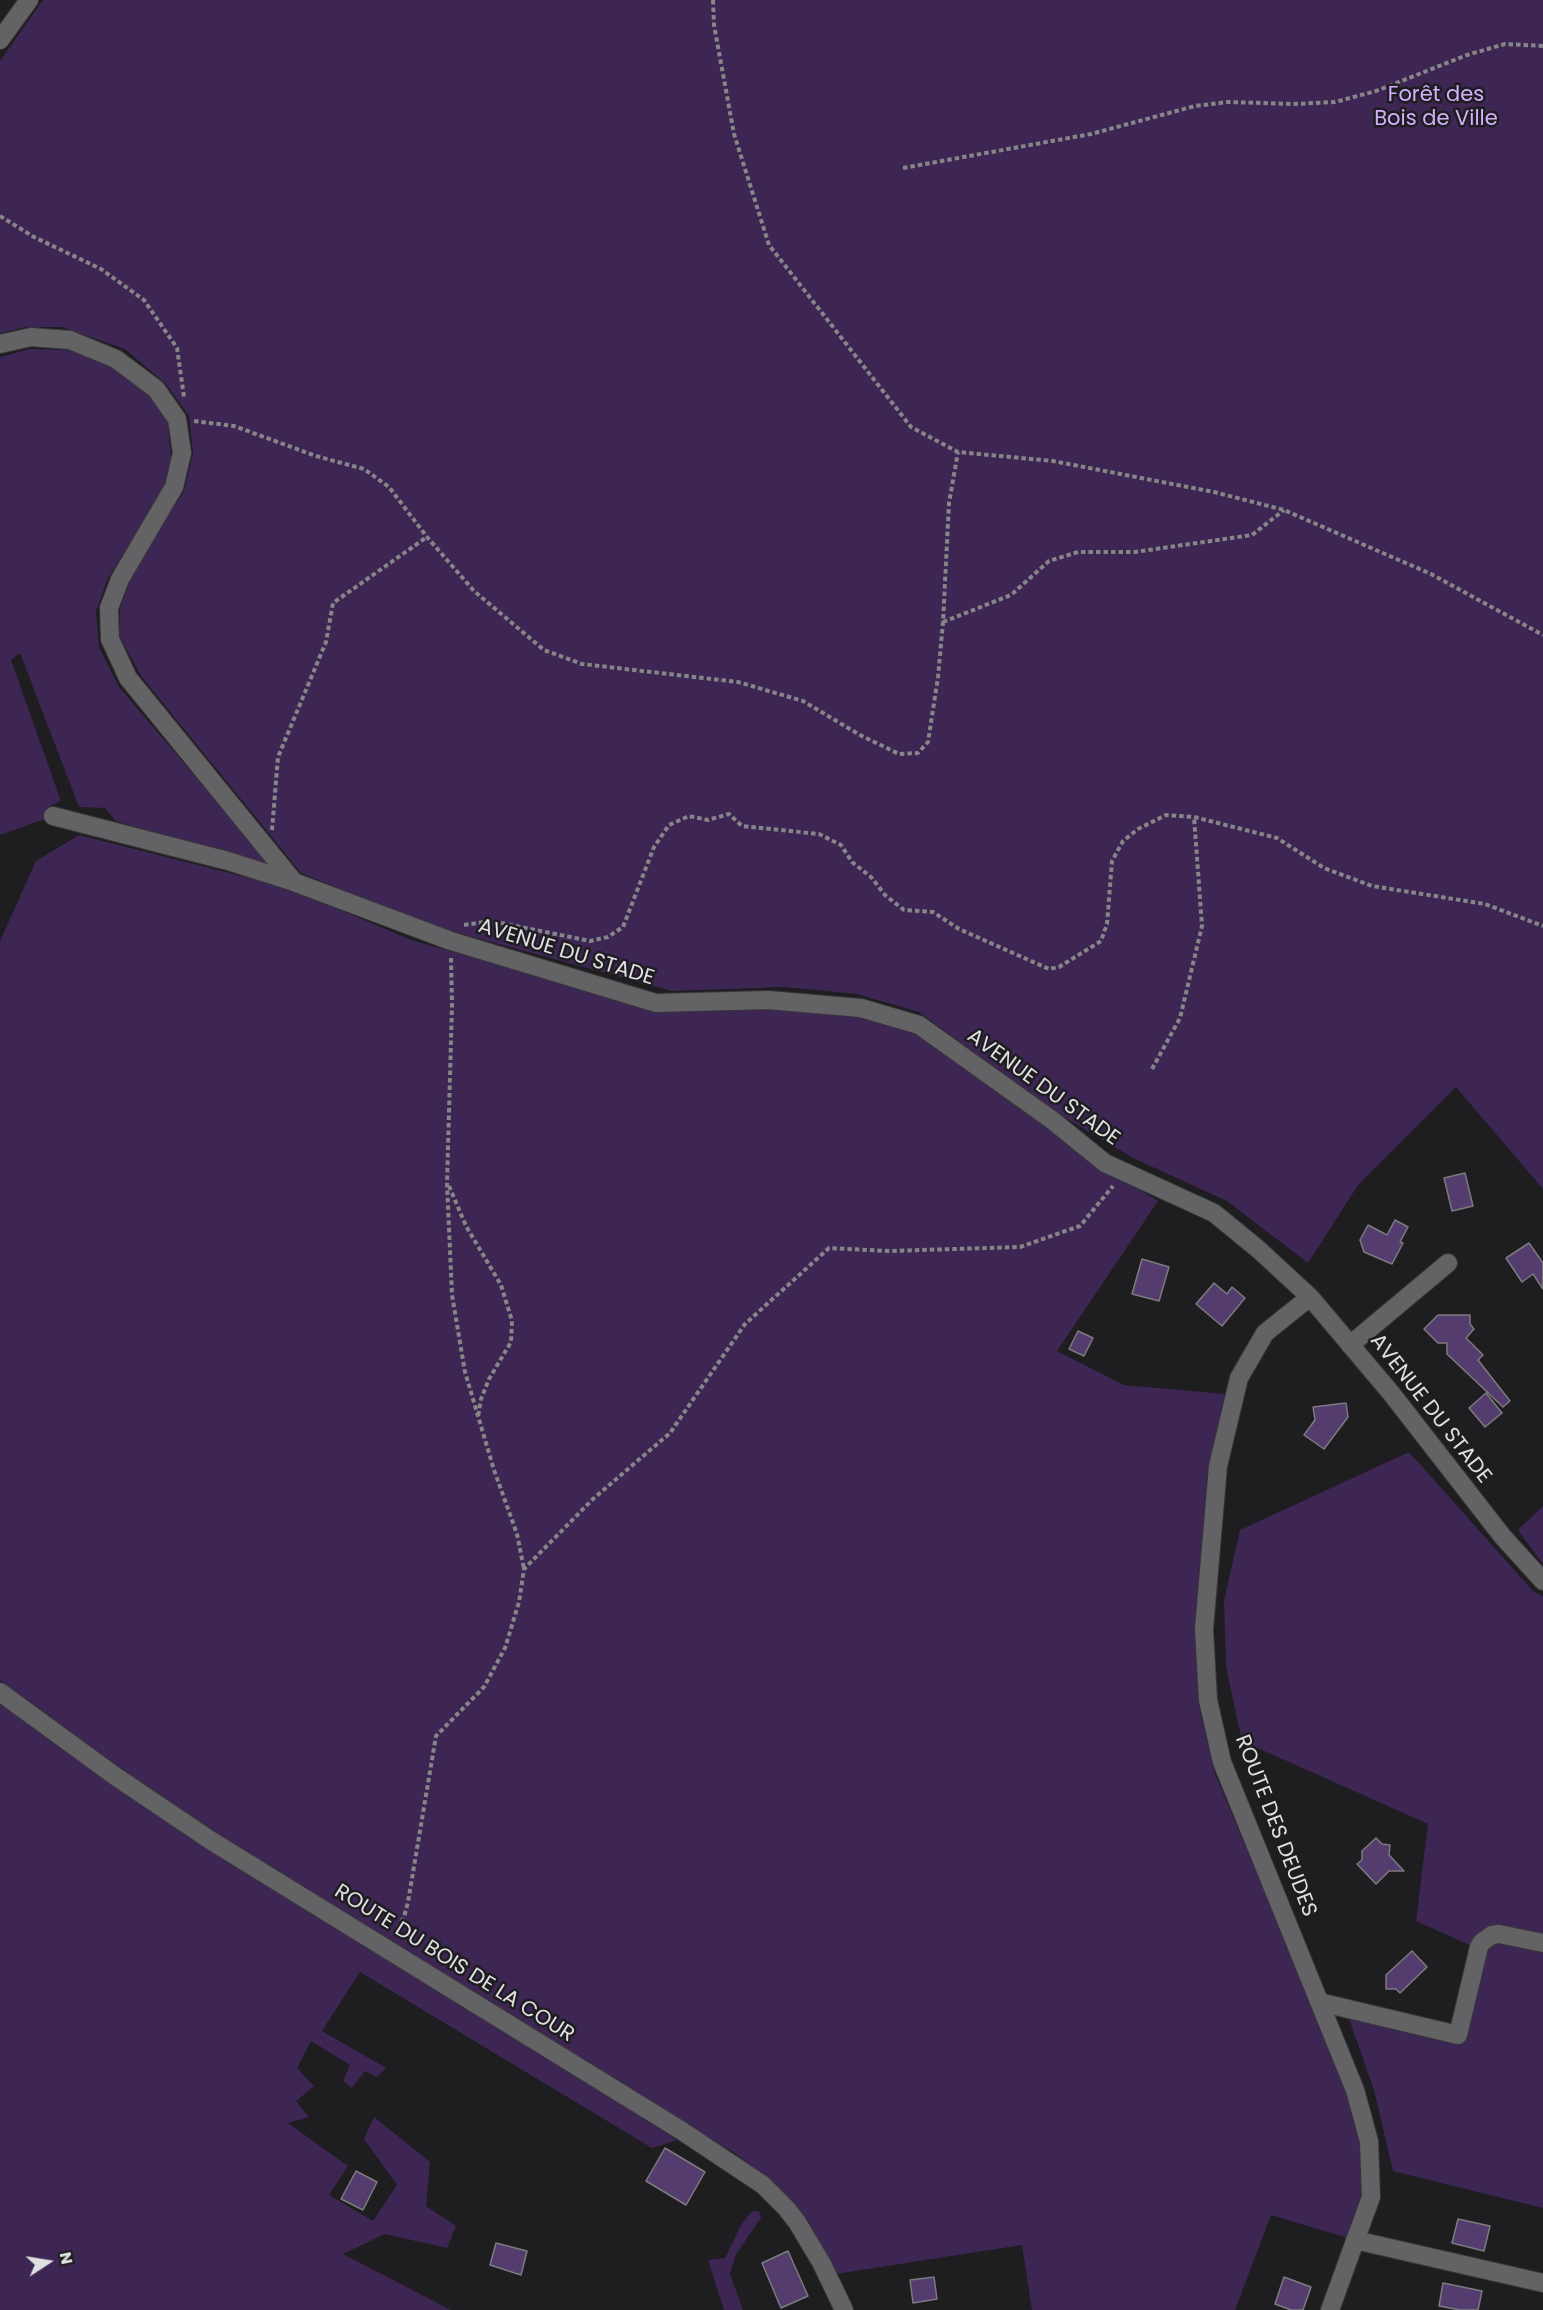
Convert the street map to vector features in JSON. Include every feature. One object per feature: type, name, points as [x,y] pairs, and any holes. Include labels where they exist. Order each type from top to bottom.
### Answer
[{"type":"street","points":[[0,40],[29,0]]},
{"type":"street","name":"AVENUE DU STADE","points":[[0,344],[31,337],[70,340],[116,358],[156,389],[177,419],[182,453],[174,487],[120,579],[109,608],[110,639],[128,678],[294,882],[451,941],[657,1004],[768,1000],[861,1008],[920,1025],[1052,1120],[1105,1162],[1214,1213],[1310,1297],[1390,1393],[1496,1529],[1543,1581]]},
{"type":"street","points":[[53,816],[228,861],[294,882]]},
{"type":"street","points":[[1350,1345],[1448,1263]]},
{"type":"street","name":"ROUTE DES DEUDES","points":[[1310,1297],[1265,1333],[1239,1378],[1218,1466],[1204,1629],[1208,1700],[1222,1762],[1355,2090],[1369,2141],[1371,2198],[1330,2310]]},
{"type":"street","name":"ROUTE DU BOIS DE LA COUR","points":[[0,1692],[162,1809],[672,2125],[763,2185],[797,2222],[822,2264],[844,2310]]},
{"type":"street","points":[[1320,2002],[1458,2034],[1482,1941],[1499,1934],[1543,1943]]},
{"type":"street","points":[[1355,2240],[1543,2283]]},
{"type":"path","points":[[713,0],[714,25],[734,134],[769,245],[911,427],[958,452],[1053,461],[1214,492],[1284,510],[1431,574],[1543,635]]},
{"type":"path","points":[[903,168],[1091,134],[1195,106],[1228,102],[1294,104],[1335,102],[1376,91],[1467,55],[1505,44],[1543,46]]},
{"type":"path","points":[[0,216],[34,237],[101,270],[144,300],[177,348],[185,395],[177,419],[234,426],[316,456],[364,469],[389,487],[427,537],[474,591],[544,650],[582,664],[738,682],[803,701],[860,735],[899,754],[918,753],[928,742],[938,677],[943,622],[949,502],[958,452]]},
{"type":"path","points":[[943,622],[1011,595],[1049,561],[1078,552],[1135,552],[1252,535],[1284,510]]},
{"type":"path","points":[[265,847],[274,825],[278,757],[326,642],[333,603],[427,537]]},
{"type":"path","points":[[382,1946],[398,1929],[408,1902],[436,1736],[484,1687],[505,1648],[519,1602],[524,1569],[517,1534],[465,1372],[452,1295],[447,1183],[452,1005],[451,941],[462,925],[491,921],[590,941],[608,937],[622,927],[654,847],[669,825],[689,816],[708,820],[729,814],[742,826],[819,834],[841,845],[852,862],[871,877],[885,895],[904,910],[933,912],[959,929],[1049,969],[1059,967],[1101,941],[1107,924],[1112,861],[1123,841],[1138,828],[1166,815],[1194,817],[1277,837],[1324,868],[1372,886],[1485,904],[1543,926]]},
{"type":"path","points":[[1152,1069],[1180,1018],[1202,926],[1194,817]]},
{"type":"path","points":[[524,1569],[593,1499],[670,1432],[745,1324],[829,1248],[889,1251],[1020,1247],[1080,1226],[1125,1172]]},
{"type":"path","points":[[447,1183],[466,1226],[501,1285],[512,1322],[511,1342],[489,1379],[481,1399],[478,1418]]},
{"type":"green space","name":"Forêt des Bois de Ville","points":[[43,0],[1543,0],[1543,1189],[1456,1087],[1358,1185],[1308,1263],[1227,1201],[1133,1158],[1059,1114],[919,1012],[857,994],[785,987],[672,991],[425,924],[301,873],[141,676],[120,637],[120,608],[135,568],[184,491],[193,454],[189,416],[167,385],[125,349],[62,327],[26,327],[0,333],[0,61]]},
{"type":"green space","points":[[30,349],[71,350],[108,363],[149,395],[167,420],[171,458],[164,488],[108,578],[96,611],[99,647],[119,687],[275,870],[116,821],[105,808],[79,807],[20,653],[11,660],[61,801],[50,806],[53,816],[0,835],[0,357]]},
{"type":"green space","points":[[79,835],[289,888],[411,940],[657,1010],[773,1009],[860,1016],[916,1035],[1100,1165],[1158,1201],[1057,1351],[1124,1385],[1225,1394],[1207,1475],[1195,1638],[1200,1712],[1215,1774],[1352,2099],[1362,2145],[1364,2198],[1348,2238],[1271,2215],[1235,2310],[1032,2310],[1022,2245],[836,2274],[806,2220],[774,2183],[736,2154],[218,1835],[158,1795],[0,1680],[0,941],[36,861]]},
{"type":"green space","points":[[1409,1452],[1533,1591],[1543,1596],[1543,2208],[1393,2171],[1374,2090],[1348,2016],[1454,2036],[1476,1948],[1416,1921],[1428,1824],[1242,1741],[1226,1667],[1224,1601],[1240,1530]]},
{"type":"green space","points":[[1543,1506],[1543,1564],[1518,1530]]},
{"type":"green space","points":[[0,1692],[350,1932],[677,2140],[652,2148],[360,1972],[322,2031],[386,2068],[377,2077],[365,2071],[352,2088],[343,2081],[350,2065],[311,2041],[297,2068],[314,2086],[296,2101],[309,2117],[288,2123],[348,2166],[329,2195],[373,2221],[397,2185],[364,2139],[374,2117],[430,2162],[426,2206],[456,2226],[447,2248],[385,2234],[343,2254],[451,2310],[0,2310]]},
{"type":"green space","points":[[752,2211],[759,2211],[761,2218],[736,2254],[730,2274],[743,2310],[724,2310],[708,2260],[725,2258],[741,2225]]},
{"type":"building","points":[[1465,1173],[1473,1206],[1452,1211],[1444,1178]]},
{"type":"building","points":[[1395,1220],[1408,1227],[1392,1264],[1364,1252],[1360,1240],[1368,1225],[1387,1235]]},
{"type":"building","points":[[1529,1243],[1543,1263],[1543,1289],[1533,1274],[1522,1282],[1506,1258]]},
{"type":"building","points":[[1142,1259],[1169,1267],[1159,1301],[1132,1294]]},
{"type":"building","points":[[1214,1283],[1227,1294],[1232,1287],[1245,1298],[1222,1326],[1196,1304]]},
{"type":"building","points":[[1438,1315],[1470,1315],[1470,1324],[1474,1329],[1466,1338],[1483,1355],[1478,1360],[1510,1401],[1503,1407],[1447,1354],[1447,1343],[1438,1343],[1424,1329]]},
{"type":"building","points":[[1078,1331],[1093,1338],[1084,1356],[1069,1349]]},
{"type":"building","points":[[1486,1393],[1502,1413],[1485,1427],[1469,1408]]},
{"type":"building","points":[[1346,1403],[1348,1417],[1324,1449],[1304,1435],[1315,1420],[1313,1407]]},
{"type":"building","points":[[1376,1838],[1382,1844],[1390,1845],[1389,1855],[1404,1871],[1389,1871],[1376,1884],[1357,1864],[1362,1860],[1362,1851]]},
{"type":"building","points":[[1412,1951],[1427,1967],[1400,1993],[1396,1989],[1386,1989],[1386,1975]]},
{"type":"building","points":[[665,2148],[705,2172],[686,2205],[646,2181]]},
{"type":"building","points":[[356,2171],[377,2182],[363,2210],[341,2199]]},
{"type":"building","points":[[1458,2219],[1490,2226],[1484,2251],[1452,2243]]},
{"type":"building","points":[[496,2243],[527,2251],[521,2275],[490,2265]]},
{"type":"building","points":[[788,2251],[808,2296],[781,2308],[762,2263]]},
{"type":"building","points":[[934,2277],[937,2299],[913,2303],[910,2280]]},
{"type":"building","points":[[1284,2277],[1311,2287],[1303,2310],[1291,2310],[1275,2304]]},
{"type":"building","points":[[1443,2283],[1482,2291],[1478,2310],[1460,2310],[1439,2306]]}]
